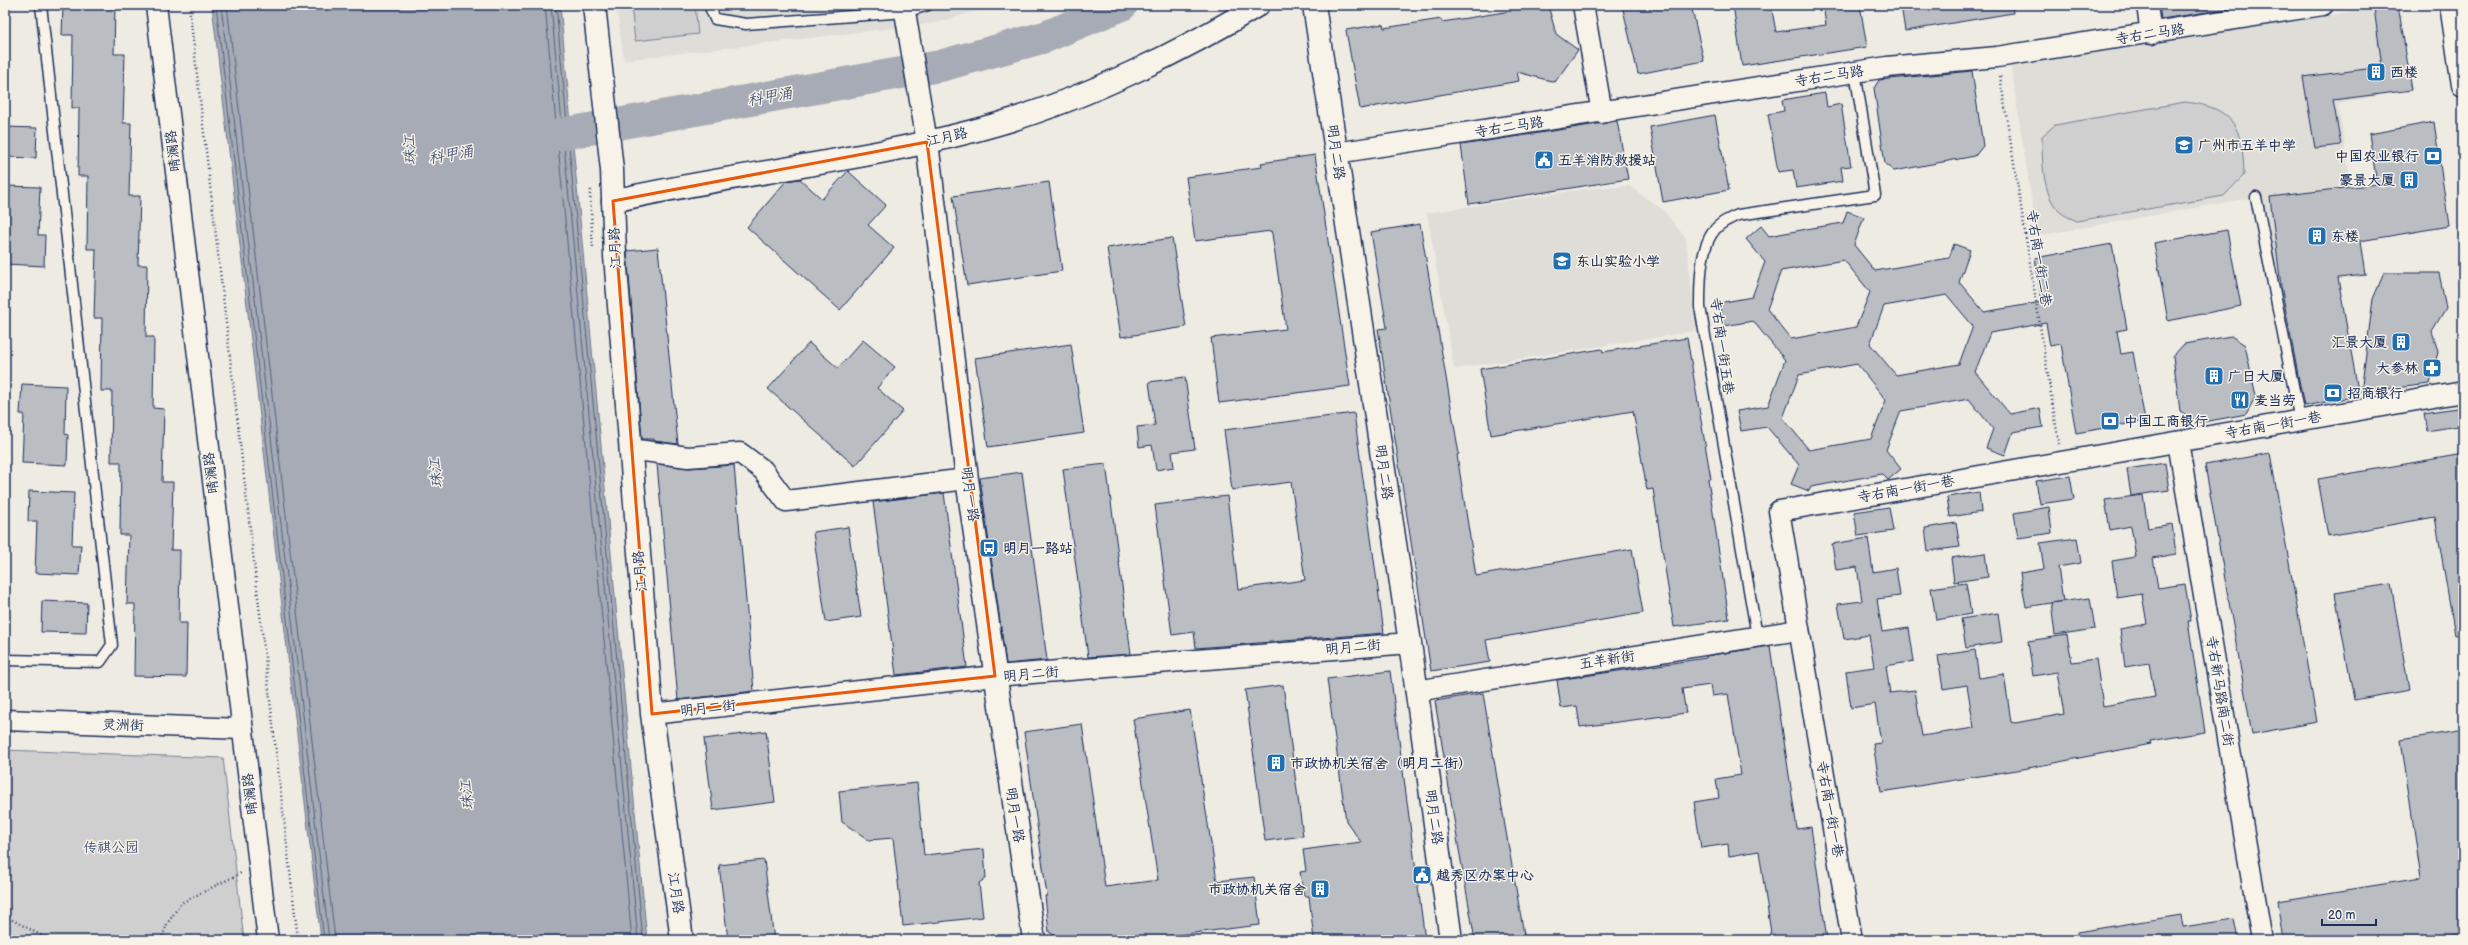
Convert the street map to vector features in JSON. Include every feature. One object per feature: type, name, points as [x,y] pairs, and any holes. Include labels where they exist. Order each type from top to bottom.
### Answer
[{"type":"street","name":"晴澜路","points":[[156,5],[268,940]]},
{"type":"street","name":"江月路","points":[[594,5],[602,64],[612,170],[630,449],[652,714],[682,940]]},
{"type":"street","name":"江月路","points":[[613,201],[927,142],[998,124],[1066,101],[1183,46],[1258,5]]},
{"type":"street","name":"明月二路","points":[[1314,5],[1410,643],[1451,940]]},
{"type":"street","points":[[1583,5],[1602,113]]},
{"type":"street","points":[[2147,5],[2151,34]]},
{"type":"street","name":"寺右二马路","points":[[1336,154],[1887,67],[1997,58],[2323,5]]},
{"type":"street","points":[[2452,5],[2463,85]]},
{"type":"street","points":[[905,12],[927,142]]},
{"type":"street","name":"明月一路","points":[[927,142],[967,479],[994,676],[1034,940]]},
{"type":"street","name":"寺右南一街一巷","points":[[1852,940],[1779,511],[2463,392]]},
{"type":"street","name":"寺右新马路南二街","points":[[2178,442],[2262,940]]},
{"type":"street","points":[[630,449],[688,457],[740,453],[763,470],[786,501],[967,479]]},
{"type":"street","name":"五羊新街","points":[[1416,691],[1799,630]]},
{"type":"street","name":"明月二街","points":[[652,714],[994,676],[1410,643]]},
{"type":"street","name":"灵洲街","points":[[5,720],[242,729]]},
{"type":"lane","points":[[5,660],[100,662],[112,645],[41,5]]},
{"type":"lane","points":[[709,5],[716,19],[746,24],[905,12],[928,5]]},
{"type":"lane","name":"寺右南一街五巷","points":[[1757,636],[1700,307],[1701,269],[1709,240],[1719,224],[1738,215],[1875,195],[1855,72]]},
{"type":"lane","points":[[2256,197],[2300,420]]},
{"type":"path","points":[[189,5],[298,940]]},
{"type":"path","name":"寺右南一街二巷","points":[[1997,58],[2062,462]]},
{"type":"path","points":[[161,940],[167,924],[181,903],[258,864]]},
{"type":"path","points":[[5,916],[50,940]]},
{"type":"highlighted area","points":[[927,142],[995,676],[652,714],[613,201]]},
{"type":"shaded area","points":[[616,5],[997,5],[936,23],[624,60]]},
{"type":"shaded area","name":"广州市五羊中学","points":[[2398,5],[2412,90],[2338,103],[2365,275],[2273,286],[2256,197],[2037,236],[2011,67]]},
{"type":"shaded area","name":"东山实验小学","points":[[1629,186],[1662,209],[1686,238],[1696,331],[1454,369],[1427,213],[1584,189]]},
{"type":"green space","points":[[631,5],[695,5],[698,34],[635,41]]},
{"type":"green space","points":[[2185,102],[2215,109],[2225,115],[2233,123],[2238,133],[2243,159],[2244,175],[2224,196],[2077,221],[2066,216],[2054,205],[2046,187],[2044,176],[2042,136],[2055,125]]},
{"type":"green space","name":"传祺公园","points":[[5,750],[223,758],[244,940],[5,940]]},
{"type":"water","name":"珠江","points":[[212,5],[560,5],[647,940],[321,940]]},
{"type":"building","points":[[63,5],[115,5],[114,54],[125,54],[123,123],[131,123],[129,196],[140,196],[138,265],[147,265],[146,337],[154,337],[153,408],[164,409],[162,482],[173,482],[171,550],[180,550],[179,623],[187,623],[186,677],[134,676],[135,604],[127,604],[129,535],[120,535],[121,462],[111,462],[112,391],[101,391],[102,318],[94,318],[96,249],[87,249],[88,176],[78,176],[79,108],[72,108],[73,35],[62,35]]},
{"type":"building","points":[[1510,5],[1548,5],[1556,34],[1578,50],[1555,82],[1517,72],[1519,81],[1360,109],[1346,30],[1383,24],[1384,28],[1441,19],[1442,22],[1511,11]]},
{"type":"building","points":[[1622,5],[1691,5],[1704,61],[1638,74]]},
{"type":"building","points":[[1733,5],[1771,5],[1776,32],[1826,25],[1823,5],[1860,5],[1867,47],[1742,66]]},
{"type":"building","points":[[1901,5],[2012,5],[2013,13],[1905,31]]},
{"type":"building","points":[[2159,5],[2239,5],[2240,7],[2161,19]]},
{"type":"building","name":"西楼","points":[[2398,5],[2412,90],[2333,100],[2341,145],[2315,148],[2303,77],[2382,67],[2374,8]]},
{"type":"building","points":[[1972,71],[1983,146],[1975,156],[1894,171],[1885,164],[1874,88],[1879,80]]},
{"type":"building","points":[[1825,93],[1827,107],[1841,104],[1851,166],[1841,167],[1843,181],[1796,188],[1793,170],[1778,172],[1768,114],[1784,111],[1782,100]]},
{"type":"building","points":[[1715,115],[1729,190],[1663,202],[1650,127]]},
{"type":"building","name":"五羊消防救援站","points":[[1617,121],[1628,179],[1469,204],[1461,145]]},
{"type":"building","points":[[2434,122],[2449,226],[2360,241],[2365,275],[2338,278],[2359,396],[2304,406],[2281,286],[2270,197],[2377,184],[2369,134]]},
{"type":"building","points":[[5,127],[37,128],[36,158],[5,157]]},
{"type":"building","points":[[1315,155],[1350,386],[1219,403],[1211,338],[1286,329],[1271,231],[1195,241],[1186,177],[1262,167],[1261,163]]},
{"type":"building","points":[[848,171],[886,205],[868,225],[894,248],[840,310],[747,227],[786,181],[800,179],[822,199]]},
{"type":"building","points":[[1049,182],[1062,271],[967,285],[953,196]]},
{"type":"building","points":[[5,186],[40,187],[38,235],[45,235],[44,266],[5,264]]},
{"type":"building","points":[[1847,211],[1864,217],[1854,245],[1875,271],[1949,258],[1954,244],[1970,250],[1959,282],[1984,312],[2042,302],[2035,258],[2112,244],[2127,329],[2117,331],[2121,354],[2133,352],[2145,421],[2076,433],[2061,344],[2050,346],[2046,323],[1990,333],[1975,372],[2010,414],[2040,408],[2043,427],[2013,432],[2005,455],[1986,448],[1993,429],[1969,399],[1901,411],[1886,450],[1901,469],[1888,480],[1882,474],[1811,487],[1809,491],[1791,484],[1799,465],[1767,427],[1741,431],[1737,411],[1768,406],[1785,360],[1753,321],[1724,326],[1719,303],[1752,297],[1765,262],[1746,239],[1761,226],[1769,236],[1843,223]],"holes":[[[1844,260],[1870,292],[1856,327],[1791,339],[1767,309],[1781,271]],[[1947,295],[1973,326],[1959,364],[1896,375],[1870,344],[1884,306]],[[1857,364],[1886,400],[1871,439],[1809,450],[1783,418],[1799,375]]]},
{"type":"building","points":[[1420,224],[1459,454],[1457,455],[1476,576],[1632,549],[1643,613],[1486,640],[1490,662],[1431,671],[1378,329],[1387,328],[1371,232]]},
{"type":"building","points":[[2227,230],[2241,306],[2168,321],[2154,243]]},
{"type":"building","points":[[1172,238],[1186,327],[1121,337],[1107,248]]},
{"type":"building","points":[[658,248],[678,444],[654,441],[654,439],[642,439],[627,251]]},
{"type":"building","name":"汇景大厦","points":[[2384,273],[2439,273],[2446,308],[2432,331],[2438,352],[2430,384],[2361,392],[2373,299]]},
{"type":"building","name":"广日大厦","points":[[2231,336],[2245,345],[2256,396],[2246,414],[2199,423],[2180,411],[2173,356],[2184,344]]},
{"type":"building","points":[[1687,338],[1711,479],[1708,479],[1729,619],[1674,627],[1653,489],[1647,490],[1633,411],[1491,435],[1480,369],[1602,349],[1603,352]]},
{"type":"building","points":[[863,340],[895,367],[877,388],[903,411],[855,466],[768,389],[809,343],[838,368]]},
{"type":"building","points":[[1071,344],[1084,433],[988,447],[975,358]]},
{"type":"building","points":[[1185,377],[1195,449],[1172,452],[1174,467],[1156,470],[1152,445],[1139,447],[1137,427],[1155,425],[1149,382]]},
{"type":"building","points":[[22,384],[66,386],[65,434],[68,435],[67,465],[22,463],[24,414],[20,414]]},
{"type":"building","points":[[2463,407],[2463,425],[2427,431],[2424,413]]},
{"type":"building","points":[[1354,413],[1384,633],[1196,648],[1194,632],[1172,635],[1155,505],[1227,496],[1238,589],[1305,580],[1291,482],[1232,490],[1224,430]]},
{"type":"building","points":[[2270,453],[2317,722],[2252,734],[2205,465]]},
{"type":"building","points":[[2463,454],[2463,634],[2455,635],[2435,517],[2328,536],[2318,479]]},
{"type":"building","points":[[2165,463],[2169,490],[2131,496],[2127,469]]},
{"type":"building","points":[[657,464],[689,468],[734,465],[754,691],[678,700]]},
{"type":"building","points":[[1106,464],[1131,654],[1088,657],[1063,469]]},
{"type":"building","points":[[1022,472],[1047,660],[1006,664],[980,478]]},
{"type":"building","points":[[2070,476],[2074,499],[2040,504],[2036,481]]},
{"type":"building","points":[[29,491],[74,493],[72,545],[81,545],[79,575],[35,573],[37,521],[28,521]]},
{"type":"building","points":[[1979,492],[1981,512],[1950,517],[1947,497]]},
{"type":"building","points":[[944,493],[967,667],[896,675],[873,502]]},
{"type":"building","points":[[2143,495],[2148,528],[2172,524],[2176,554],[2153,558],[2158,588],[2185,584],[2191,621],[2188,621],[2205,732],[2150,741],[2151,744],[2023,769],[1881,792],[1873,744],[1881,743],[1875,704],[1851,708],[1846,671],[1874,667],[1869,635],[1844,639],[1838,604],[1862,601],[1857,567],[1836,570],[1832,544],[1868,538],[1873,572],[1896,568],[1900,596],[1877,599],[1882,632],[1909,628],[1914,661],[1886,666],[1890,693],[1915,690],[1922,736],[1974,728],[1967,685],[1943,689],[1938,656],[1975,650],[1979,678],[2004,674],[2011,722],[2015,723],[2064,714],[2057,672],[2033,676],[2028,641],[2067,635],[2072,662],[2096,659],[2103,706],[2155,697],[2149,663],[2125,667],[2120,629],[2147,624],[2142,594],[2117,598],[2112,561],[2136,557],[2131,526],[2110,530],[2105,500]]},
{"type":"building","points":[[1889,507],[1893,531],[1858,536],[1854,512]]},
{"type":"building","points":[[2049,507],[2052,533],[2018,538],[2014,513]]},
{"type":"building","points":[[1956,523],[1960,547],[1928,551],[1925,528]]},
{"type":"building","points":[[848,527],[861,617],[826,622],[813,532]]},
{"type":"building","points":[[2077,538],[2081,563],[2058,567],[2063,601],[2026,607],[2020,573],[2044,569],[2040,543]]},
{"type":"building","points":[[1985,553],[1988,577],[1954,582],[1951,558]]},
{"type":"building","points":[[1966,583],[1971,614],[1936,620],[1931,588]]},
{"type":"building","points":[[2391,584],[2409,690],[2354,700],[2335,593]]},
{"type":"building","points":[[2090,598],[2095,629],[2055,635],[2051,603]]},
{"type":"building","points":[[42,601],[87,603],[86,633],[41,632]]},
{"type":"building","points":[[1998,613],[2002,642],[1966,648],[1961,619]]},
{"type":"building","points":[[1770,646],[1797,829],[1811,827],[1827,940],[1772,940],[1759,851],[1729,856],[1728,844],[1701,848],[1694,802],[1719,798],[1716,779],[1741,775],[1728,694],[1712,696],[1710,685],[1682,689],[1686,713],[1580,727],[1577,706],[1561,708],[1557,680],[1706,658],[1706,656]]},
{"type":"building","points":[[1390,671],[1425,940],[1314,940],[1309,896],[1304,896],[1300,872],[1306,871],[1303,850],[1361,842],[1346,821],[1327,679]]},
{"type":"building","name":"市政协机关宿舍（明月二街）","points":[[1283,685],[1303,836],[1265,841],[1245,690]]},
{"type":"building","points":[[1483,693],[1525,940],[1475,940],[1458,844],[1435,701]]},
{"type":"building","points":[[1190,710],[1217,881],[1254,877],[1260,925],[1169,936],[1170,940],[1062,940],[1049,932],[1045,896],[1047,896],[1024,732],[1082,724],[1105,887],[1158,880],[1133,719]]},
{"type":"building","points":[[2463,730],[2463,934],[2427,940],[2284,940],[2278,901],[2421,878],[2401,740]]},
{"type":"building","points":[[766,731],[775,802],[713,810],[704,739]]},
{"type":"building","points":[[917,783],[924,855],[984,849],[986,878],[979,883],[983,917],[903,926],[893,838],[869,840],[842,822],[839,791]]},
{"type":"building","points":[[764,860],[774,940],[728,940],[719,865]]},
{"type":"building","points":[[2181,915],[2183,927],[2234,919],[2238,940],[2078,940],[2077,932]]},
{"type":"waterway","name":"科甲涌","points":[[528,140],[940,66],[1045,37],[1122,5]]},
{"type":"place","name":"西楼","points":[[2376,72]]},
{"type":"place","name":"广州市五羊中学","points":[[2184,145]]},
{"type":"place","name":"中国农业银行","points":[[2433,156]]},
{"type":"place","name":"五羊消防救援站","points":[[1544,160]]},
{"type":"place","name":"豪景大厦","points":[[2409,180]]},
{"type":"place","name":"东楼","points":[[2317,236]]},
{"type":"place","name":"东山实验小学","points":[[1562,261]]},
{"type":"place","name":"汇景大厦","points":[[2401,342]]},
{"type":"place","name":"大参林","points":[[2432,368]]},
{"type":"place","name":"广日大厦","points":[[2214,376]]},
{"type":"place","name":"招商银行","points":[[2333,393]]},
{"type":"place","name":"麦当劳","points":[[2240,400]]},
{"type":"place","name":"中国工商银行","points":[[2110,421]]},
{"type":"place","name":"明月一路站","points":[[989,548]]},
{"type":"place","name":"市政协机关宿舍（明月二街）","points":[[1276,763]]},
{"type":"place","name":"越秀区办案中心","points":[[1422,875]]},
{"type":"place","name":"市政协机关宿舍","points":[[1320,889]]}]
